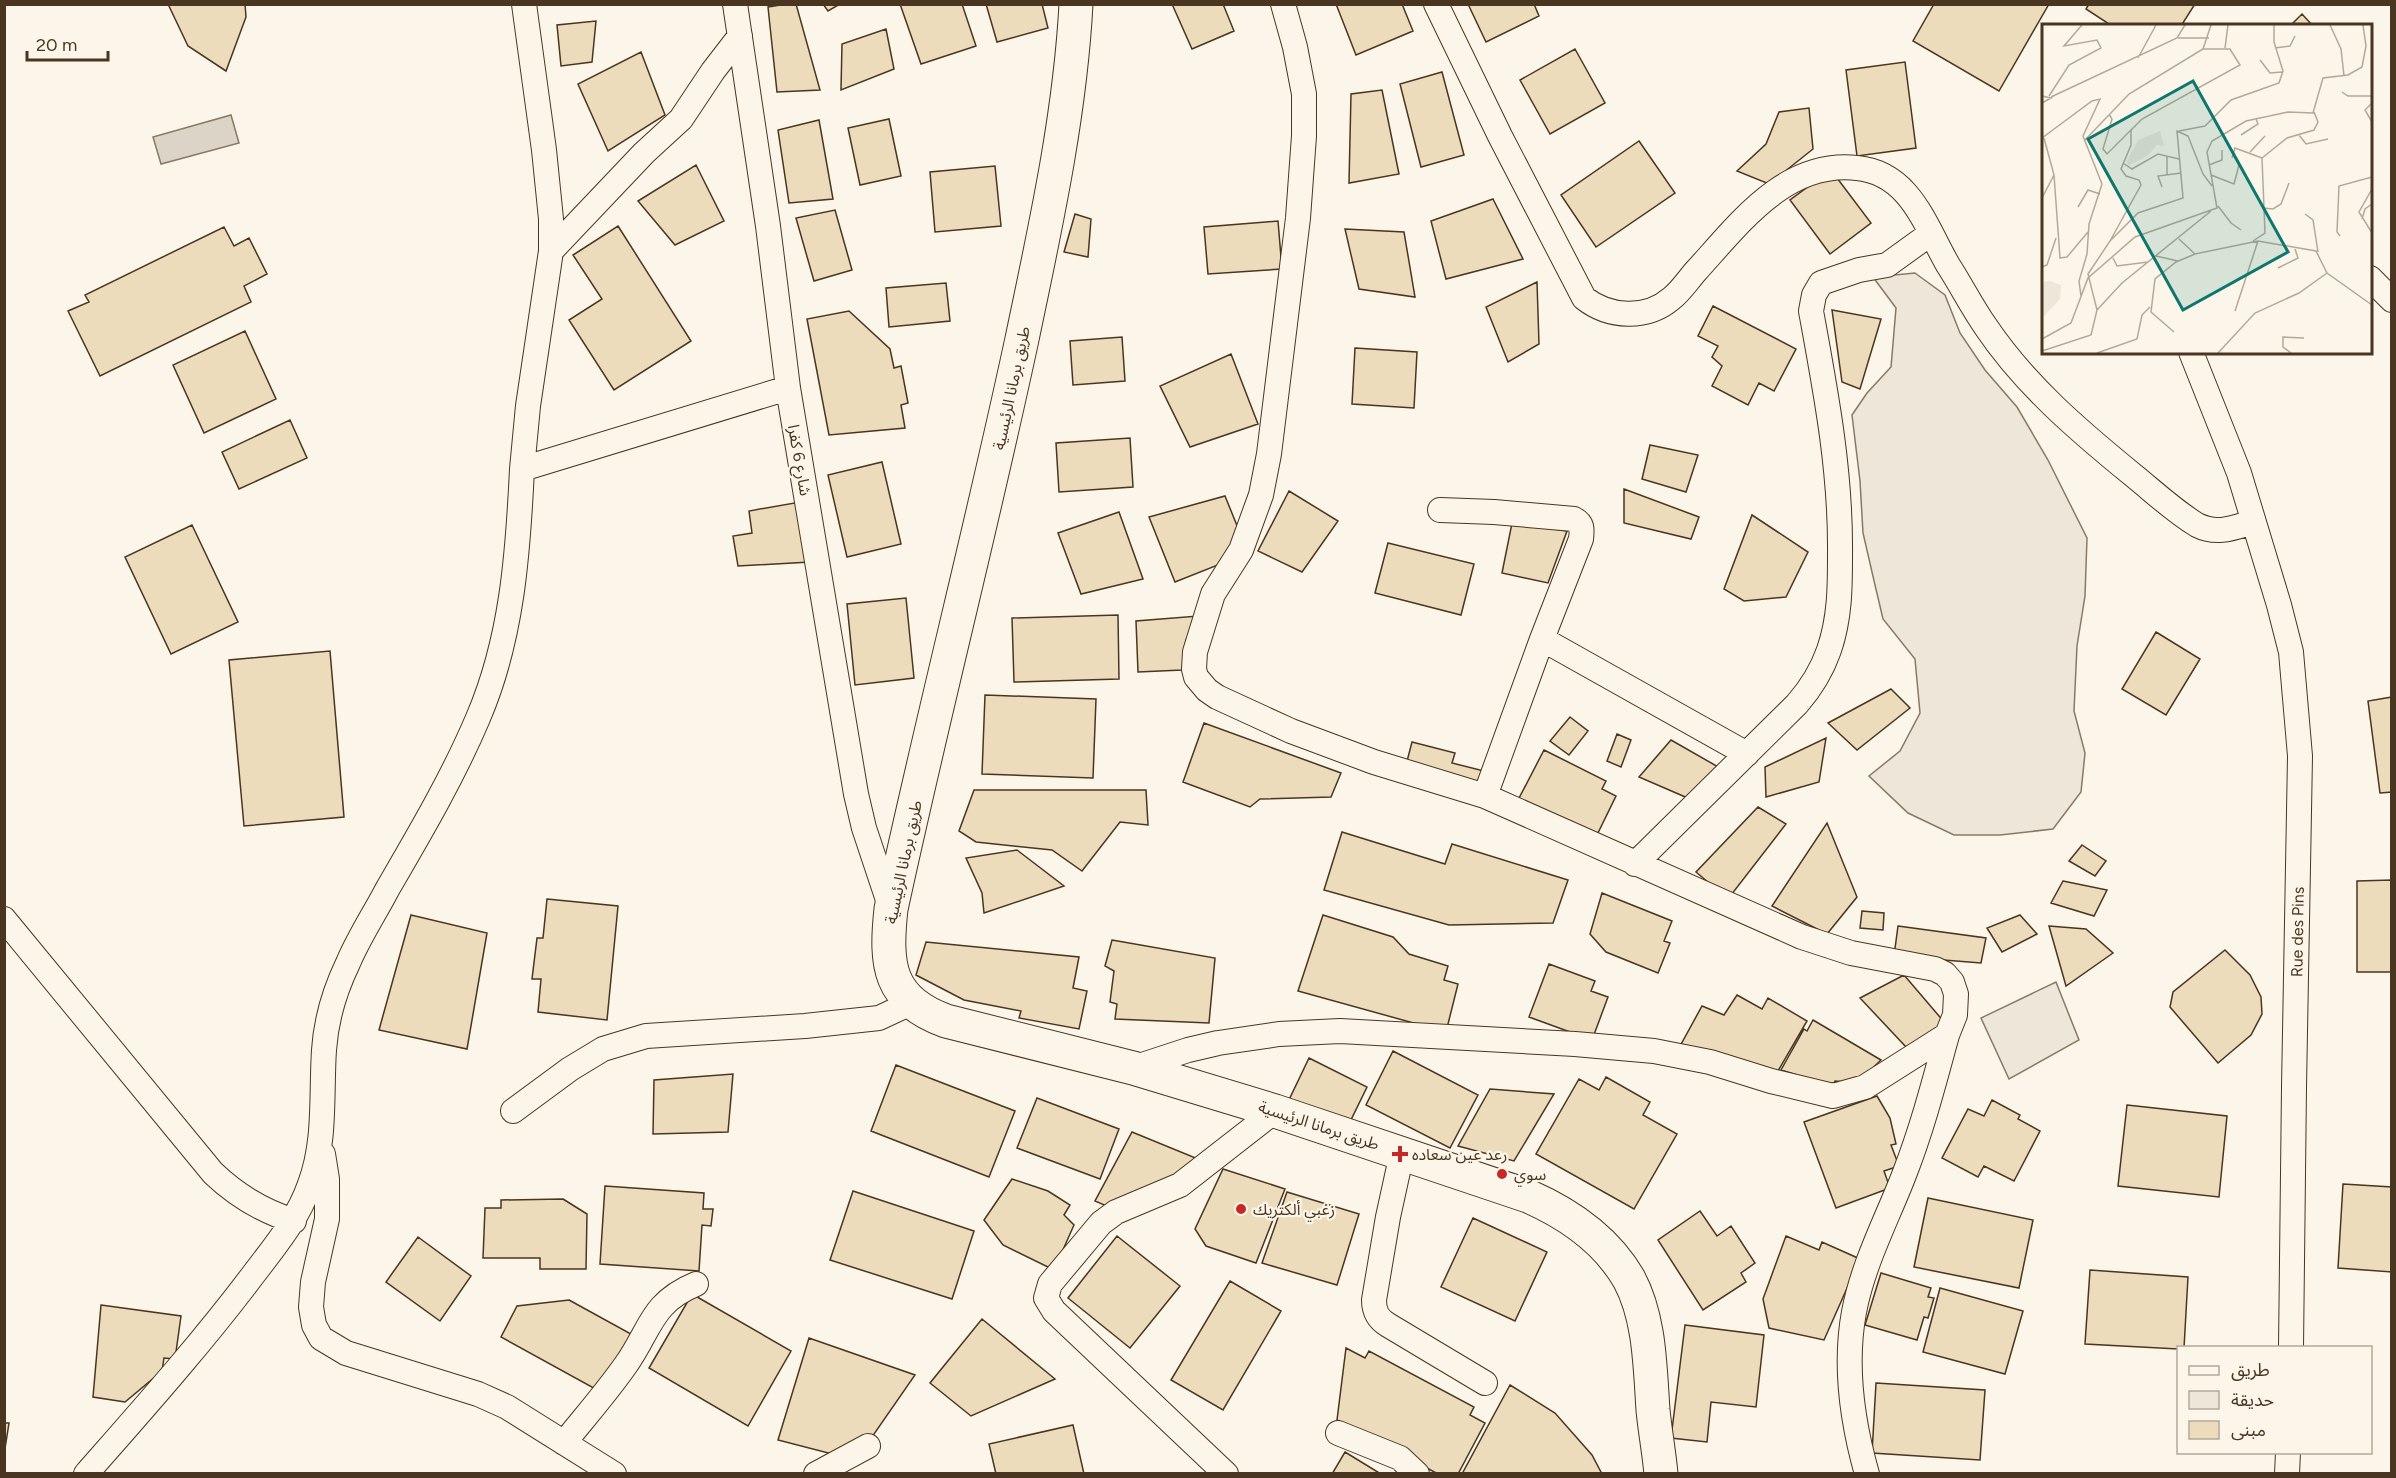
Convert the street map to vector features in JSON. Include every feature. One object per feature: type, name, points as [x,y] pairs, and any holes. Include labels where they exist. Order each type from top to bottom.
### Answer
[{"type":"main road","name":"طريق برمانا الرئيسية","points":[[1076,4],[1074,45],[1049,208],[1002,429],[891,909],[888,939],[891,973],[911,1003],[928,1015],[1133,1068],[1275,1111],[1528,1196],[1550,1206],[1585,1228],[1601,1242],[1617,1262],[1638,1300],[1645,1327],[1661,1473]]},
{"type":"street","points":[[524,4],[544,150],[551,219],[551,251],[528,406],[516,572],[498,664],[479,717],[427,820],[348,963],[328,1019],[324,1047],[321,1142],[327,1179],[327,1219],[310,1307],[314,1325],[321,1338],[346,1353],[478,1394],[532,1421],[614,1473]]},
{"type":"street","name":"شارع 6 كفرا","points":[[735,4],[768,226],[788,388],[856,794],[867,839],[891,909]]},
{"type":"street","points":[[1282,4],[1304,94],[1304,136],[1298,218],[1269,454],[1261,495],[1241,550],[1213,594],[1195,652],[1194,669],[1200,684],[1217,697],[1291,731],[1374,762],[1485,796],[1635,864],[1829,946],[1851,953],[1924,965],[1945,974],[1952,982],[1957,1004],[1928,1107],[1854,1310],[1849,1391],[1855,1430],[1867,1473]]},
{"type":"street","points":[[1436,4],[1500,136],[1584,298],[1602,310],[1636,314],[1655,309],[1672,298],[1740,222],[1779,188],[1806,173],[1835,166],[1860,168],[1884,174],[1902,188],[1918,207],[1930,234],[1986,328],[2034,387],[2084,434],[2197,525],[2212,531],[2221,531],[2253,522]]},
{"type":"street","points":[[551,251],[644,153],[681,119],[740,36]]},
{"type":"street","points":[[1635,864],[1809,690],[1829,652],[1838,616],[1840,501],[1833,436],[1811,311],[1814,295],[1821,283],[1859,270],[1887,265],[1930,234]]},
{"type":"street","points":[[2372,280],[2391,300]]},
{"type":"street","name":"Rue des Pins","points":[[2192,354],[2234,459],[2279,605],[2291,652],[2300,756],[2291,1346]]},
{"type":"street","points":[[522,469],[788,388]]},
{"type":"street","points":[[1440,510],[1574,519],[1580,522],[1582,528],[1581,539],[1485,796]]},
{"type":"street","points":[[1542,639],[1747,754]]},
{"type":"street","points":[[4,919],[213,1173],[236,1193],[256,1206],[294,1221]]},
{"type":"street","points":[[513,1111],[570,1069],[603,1049],[646,1036],[805,1026],[879,1018],[911,1003]]},
{"type":"street","points":[[1133,1068],[1218,1043],[1278,1034],[1340,1031],[1596,1045],[1654,1051],[1710,1062],[1771,1081],[1833,1096],[1865,1087],[1947,1035]]},
{"type":"street","points":[[1226,1473],[1054,1311],[1046,1298],[1050,1284],[1101,1223],[1116,1212],[1180,1185],[1275,1111]]},
{"type":"street","points":[[86,1473],[220,1320],[294,1221],[310,1183],[321,1142]]},
{"type":"street","points":[[1402,1153],[1374,1300],[1376,1312],[1388,1325],[1485,1383]]},
{"type":"street","points":[[564,1443],[626,1365],[652,1318],[667,1301],[696,1284]]},
{"type":"street","points":[[1338,1433],[1400,1458],[1417,1473]]},
{"type":"street","points":[[816,1473],[868,1446]]},
{"type":"street","points":[[2287,1473],[2288,1454]]},
{"type":"green space","points":[[1915,273],[1945,295],[1960,333],[1985,370],[2017,407],[2048,460],[2087,538],[2085,596],[2077,646],[2074,711],[2085,753],[2081,792],[2053,829],[2000,835],[1954,835],[1908,813],[1869,776],[1900,751],[1920,713],[1915,659],[1883,619],[1863,533],[1860,481],[1852,415],[1867,393],[1891,367],[1896,308],[1873,277]]},
{"type":"shaded area","points":[[231,115],[239,143],[161,164],[153,137]]},
{"type":"shaded area","points":[[2056,982],[2079,1040],[2009,1079],[1981,1018]]},
{"type":"building","points":[[168,4],[245,4],[246,17],[226,71],[188,46]]},
{"type":"building","points":[[796,4],[820,90],[777,92],[768,7]]},
{"type":"building","points":[[823,4],[840,4],[828,11]]},
{"type":"building","points":[[900,4],[962,4],[976,46],[921,64]]},
{"type":"building","points":[[986,4],[1042,4],[1048,28],[997,42]]},
{"type":"building","points":[[1172,4],[1223,4],[1234,31],[1192,49]]},
{"type":"building","points":[[1336,4],[1402,4],[1413,31],[1356,55]]},
{"type":"building","points":[[1468,4],[1534,4],[1539,16],[1486,42]]},
{"type":"building","points":[[1934,4],[2049,4],[1999,91],[1913,41]]},
{"type":"building","points":[[2089,4],[2195,4],[2182,24],[2109,24],[2086,9]]},
{"type":"building","points":[[2302,14],[2311,24],[2292,24]]},
{"type":"building","points":[[596,21],[592,62],[561,66],[557,25]]},
{"type":"building","points":[[886,29],[894,69],[841,90],[842,44]]},
{"type":"building","points":[[1575,49],[1605,103],[1550,134],[1520,80]]},
{"type":"building","points":[[641,52],[665,115],[608,151],[578,84]]},
{"type":"building","points":[[1905,62],[1916,148],[1857,156],[1846,70]]},
{"type":"building","points":[[1442,72],[1464,155],[1421,167],[1400,84]]},
{"type":"building","points":[[1382,90],[1399,174],[1349,183],[1351,94]]},
{"type":"building","points":[[1809,108],[1813,149],[1769,184],[1737,171],[1766,144],[1779,112]]},
{"type":"building","points":[[889,119],[901,176],[860,185],[848,128]]},
{"type":"building","points":[[819,120],[833,199],[789,203],[778,130]]},
{"type":"building","points":[[1639,141],[1675,193],[1596,247],[1561,195]]},
{"type":"building","points":[[696,165],[724,221],[675,245],[638,201]]},
{"type":"building","points":[[995,166],[1001,226],[935,232],[930,172]]},
{"type":"building","points":[[1831,170],[1871,223],[1830,254],[1790,200]]},
{"type":"building","points":[[1493,199],[1523,259],[1446,279],[1431,221]]},
{"type":"building","points":[[835,210],[852,270],[814,281],[796,218]]},
{"type":"building","points":[[1075,214],[1091,219],[1088,257],[1064,252]]},
{"type":"building","points":[[1278,221],[1282,269],[1208,274],[1204,227]]},
{"type":"building","points":[[618,226],[691,341],[614,390],[569,320],[602,299],[573,255]]},
{"type":"building","points":[[224,227],[234,246],[249,238],[267,274],[244,286],[251,302],[100,376],[68,311],[89,302],[85,295]]},
{"type":"building","points":[[1345,229],[1404,232],[1415,297],[1359,289]]},
{"type":"building","points":[[1537,282],[1539,344],[1508,362],[1486,307]]},
{"type":"building","points":[[946,283],[950,321],[889,327],[886,288]]},
{"type":"building","points":[[1713,306],[1796,349],[1774,391],[1759,383],[1748,405],[1712,386],[1722,366],[1712,357],[1718,346],[1698,336]]},
{"type":"building","points":[[1832,310],[1881,319],[1860,389],[1842,382]]},
{"type":"building","points":[[849,311],[890,349],[894,368],[901,366],[908,403],[901,405],[905,428],[829,435],[807,319]]},
{"type":"building","points":[[245,331],[276,399],[204,433],[173,365]]},
{"type":"building","points":[[1122,337],[1125,381],[1073,385],[1070,341]]},
{"type":"building","points":[[1355,348],[1417,352],[1414,408],[1352,404]]},
{"type":"building","points":[[1231,354],[1258,424],[1190,447],[1160,386]]},
{"type":"building","points":[[290,420],[307,458],[239,489],[222,452]]},
{"type":"building","points":[[1130,438],[1133,487],[1059,492],[1056,443]]},
{"type":"building","points":[[1650,445],[1698,455],[1686,492],[1642,479]]},
{"type":"building","points":[[882,462],[901,544],[847,557],[828,475]]},
{"type":"building","points":[[1624,489],[1699,517],[1691,539],[1624,523]]},
{"type":"building","points":[[1289,491],[1338,521],[1302,572],[1258,551]]},
{"type":"building","points":[[1225,496],[1240,533],[1223,563],[1175,582],[1149,517]]},
{"type":"building","points":[[800,502],[810,562],[738,566],[733,536],[752,533],[749,511]]},
{"type":"building","points":[[1119,512],[1143,579],[1081,594],[1058,533]]},
{"type":"building","points":[[1752,515],[1808,552],[1786,597],[1744,601],[1724,589]]},
{"type":"building","points":[[1512,523],[1567,531],[1548,583],[1502,573]]},
{"type":"building","points":[[192,525],[238,622],[171,654],[125,557]]},
{"type":"building","points":[[1388,543],[1474,564],[1461,615],[1375,593]]},
{"type":"building","points":[[906,598],[914,678],[855,685],[847,604]]},
{"type":"building","points":[[1118,615],[1119,679],[1014,682],[1012,618]]},
{"type":"building","points":[[1198,616],[1186,640],[1182,670],[1138,672],[1136,621]]},
{"type":"building","points":[[2156,632],[2200,659],[2166,715],[2122,689]]},
{"type":"building","points":[[330,651],[344,817],[244,826],[229,660]]},
{"type":"building","points":[[1891,689],[1910,708],[1857,750],[1828,723]]},
{"type":"building","points":[[985,695],[1096,699],[1093,778],[982,774]]},
{"type":"building","points":[[2392,697],[2392,792],[2380,793],[2368,701]]},
{"type":"building","points":[[1570,717],[1588,731],[1569,755],[1550,741]]},
{"type":"building","points":[[1204,723],[1341,773],[1331,797],[1260,799],[1250,807],[1183,782]]},
{"type":"building","points":[[1617,734],[1631,740],[1621,767],[1607,761]]},
{"type":"building","points":[[1826,738],[1819,782],[1766,797],[1765,767]]},
{"type":"building","points":[[1671,740],[1720,768],[1690,799],[1639,777]]},
{"type":"building","points":[[1412,742],[1455,753],[1452,763],[1488,772],[1483,789],[1405,769]]},
{"type":"building","points":[[1544,750],[1606,781],[1602,789],[1616,796],[1594,841],[1517,802]]},
{"type":"building","points":[[974,790],[1146,790],[1148,825],[1120,822],[1082,871],[1052,850],[976,842],[959,831]]},
{"type":"building","points":[[1758,807],[1786,824],[1728,899],[1696,872]]},
{"type":"building","points":[[1827,823],[1857,897],[1827,934],[1772,906]]},
{"type":"building","points":[[1342,832],[1445,864],[1452,844],[1568,880],[1553,923],[1449,925],[1324,890]]},
{"type":"building","points":[[2082,845],[2106,861],[2095,876],[2069,861]]},
{"type":"building","points":[[1017,850],[1064,886],[984,913],[982,893],[966,858]]},
{"type":"building","points":[[2392,880],[2392,972],[2357,972],[2357,881]]},
{"type":"building","points":[[2063,881],[2107,890],[2094,916],[2051,903]]},
{"type":"building","points":[[1602,893],[1672,921],[1664,941],[1670,943],[1658,973],[1606,952],[1590,934]]},
{"type":"building","points":[[547,899],[618,906],[607,1020],[538,1012],[541,979],[532,979],[537,938],[543,938]]},
{"type":"building","points":[[1862,911],[1884,913],[1883,930],[1860,928]]},
{"type":"building","points":[[411,915],[487,933],[467,1049],[379,1030]]},
{"type":"building","points":[[1323,915],[1393,937],[1409,954],[1448,966],[1444,980],[1458,984],[1446,1032],[1298,991]]},
{"type":"building","points":[[2020,915],[2037,934],[2002,952],[1987,928]]},
{"type":"building","points":[[1898,926],[1986,938],[1981,963],[1894,956]]},
{"type":"building","points":[[2049,926],[2086,929],[2113,953],[2066,986]]},
{"type":"building","points":[[1112,940],[1215,958],[1209,1023],[1115,1019],[1117,1004],[1110,1002],[1114,971],[1105,966]]},
{"type":"building","points":[[926,942],[1079,957],[1073,988],[1087,991],[1079,1029],[1019,1018],[1021,1011],[964,1000],[916,975]]},
{"type":"building","points":[[2225,950],[2250,975],[2261,997],[2262,1014],[2251,1035],[2218,1063],[2170,1007],[2173,992]]},
{"type":"building","points":[[1549,964],[1595,981],[1591,991],[1608,997],[1592,1040],[1529,1017]]},
{"type":"building","points":[[1904,975],[1945,1023],[1907,1048],[1860,998]]},
{"type":"building","points":[[1737,995],[1762,1009],[1768,998],[1807,1021],[1778,1071],[1679,1048],[1702,1006],[1724,1015]]},
{"type":"building","points":[[1813,1020],[1881,1060],[1857,1083],[1835,1081],[1833,1086],[1781,1070],[1804,1029],[1807,1031]]},
{"type":"building","points":[[1393,1051],[1478,1095],[1450,1148],[1366,1105]]},
{"type":"building","points":[[1309,1058],[1367,1087],[1346,1130],[1288,1102]]},
{"type":"building","points":[[896,1065],[1015,1111],[989,1177],[871,1131]]},
{"type":"building","points":[[733,1074],[728,1132],[653,1134],[654,1080]]},
{"type":"building","points":[[1606,1077],[1650,1102],[1643,1115],[1677,1134],[1634,1209],[1536,1154],[1579,1079],[1599,1090]]},
{"type":"building","points":[[1490,1089],[1554,1094],[1514,1161],[1458,1146]]},
{"type":"building","points":[[1877,1096],[1890,1118],[1896,1144],[1891,1145],[1899,1166],[1884,1171],[1890,1188],[1836,1208],[1804,1122]]},
{"type":"building","points":[[1037,1098],[1119,1129],[1100,1179],[1017,1148]]},
{"type":"building","points":[[1992,1100],[2020,1115],[2018,1119],[2040,1131],[2014,1181],[1984,1166],[1978,1177],[1942,1158],[1968,1109],[1984,1116]]},
{"type":"building","points":[[2127,1105],[2227,1116],[2219,1197],[2118,1186]]},
{"type":"building","points":[[1132,1132],[1198,1159],[1180,1178],[1111,1208],[1095,1201]]},
{"type":"building","name":"زغبي ألكتريك","points":[[1223,1169],[1285,1189],[1256,1263],[1206,1246],[1195,1229]]},
{"type":"building","points":[[1012,1179],[1048,1191],[1070,1205],[1064,1215],[1074,1225],[1054,1270],[1003,1245],[984,1220]]},
{"type":"building","points":[[2343,1184],[2392,1187],[2392,1272],[2338,1268]]},
{"type":"building","points":[[605,1186],[704,1193],[703,1209],[713,1209],[711,1226],[702,1225],[699,1271],[600,1264]]},
{"type":"building","points":[[853,1191],[974,1231],[952,1299],[830,1260]]},
{"type":"building","points":[[1287,1192],[1359,1214],[1337,1285],[1262,1263]]},
{"type":"building","points":[[1928,1198],[2033,1220],[2019,1288],[1914,1267]]},
{"type":"building","points":[[563,1199],[587,1214],[586,1269],[540,1269],[540,1258],[483,1258],[485,1208],[501,1208],[501,1200]]},
{"type":"building","points":[[1700,1211],[1717,1236],[1731,1226],[1755,1263],[1741,1273],[1746,1282],[1703,1310],[1658,1240]]},
{"type":"building","points":[[1473,1218],[1547,1252],[1515,1321],[1441,1287]]},
{"type":"building","points":[[1117,1236],[1180,1286],[1130,1348],[1068,1298]]},
{"type":"building","points":[[1786,1236],[1819,1250],[1822,1242],[1860,1259],[1824,1340],[1769,1328],[1763,1299]]},
{"type":"building","points":[[418,1237],[471,1276],[440,1321],[386,1282]]},
{"type":"building","points":[[2090,1270],[2188,1277],[2184,1346],[2177,1346],[2177,1349],[2085,1344]]},
{"type":"building","points":[[1881,1273],[1931,1288],[1928,1297],[1934,1298],[1928,1318],[1924,1317],[1917,1340],[1865,1325]]},
{"type":"building","points":[[1230,1281],[1281,1311],[1223,1410],[1171,1380]]},
{"type":"building","points":[[1940,1288],[2023,1311],[2005,1374],[1923,1352]]},
{"type":"building","points":[[692,1294],[791,1351],[748,1426],[649,1368]]},
{"type":"building","points":[[569,1300],[631,1334],[599,1391],[501,1337],[517,1306]]},
{"type":"building","points":[[101,1305],[181,1316],[175,1359],[164,1358],[162,1371],[125,1402],[93,1397]]},
{"type":"building","points":[[982,1319],[1055,1379],[971,1416],[930,1383]]},
{"type":"building","points":[[1685,1325],[1764,1335],[1756,1407],[1711,1402],[1707,1442],[1671,1438]]},
{"type":"building","points":[[809,1338],[915,1375],[872,1437],[836,1455],[778,1440]]},
{"type":"building","points":[[1346,1348],[1365,1358],[1369,1351],[1474,1407],[1470,1415],[1485,1423],[1458,1474],[1438,1474],[1337,1420]]},
{"type":"building","points":[[1876,1383],[1985,1390],[1980,1460],[1872,1453]]},
{"type":"building","points":[[1510,1385],[1555,1413],[1592,1455],[1602,1474],[1462,1474]]},
{"type":"building","points":[[4,1423],[9,1423],[4,1455]]},
{"type":"building","points":[[1073,1425],[1084,1474],[996,1474],[989,1444]]},
{"type":"building","points":[[1345,1452],[1381,1474],[1332,1474]]},
{"type":"place","name":"رعد عين سعاده","points":[[1400,1154]]},
{"type":"place","name":"سوي","points":[[1502,1174]]},
{"type":"place","name":"زغبي ألكتريك","points":[[1241,1209]]}]
